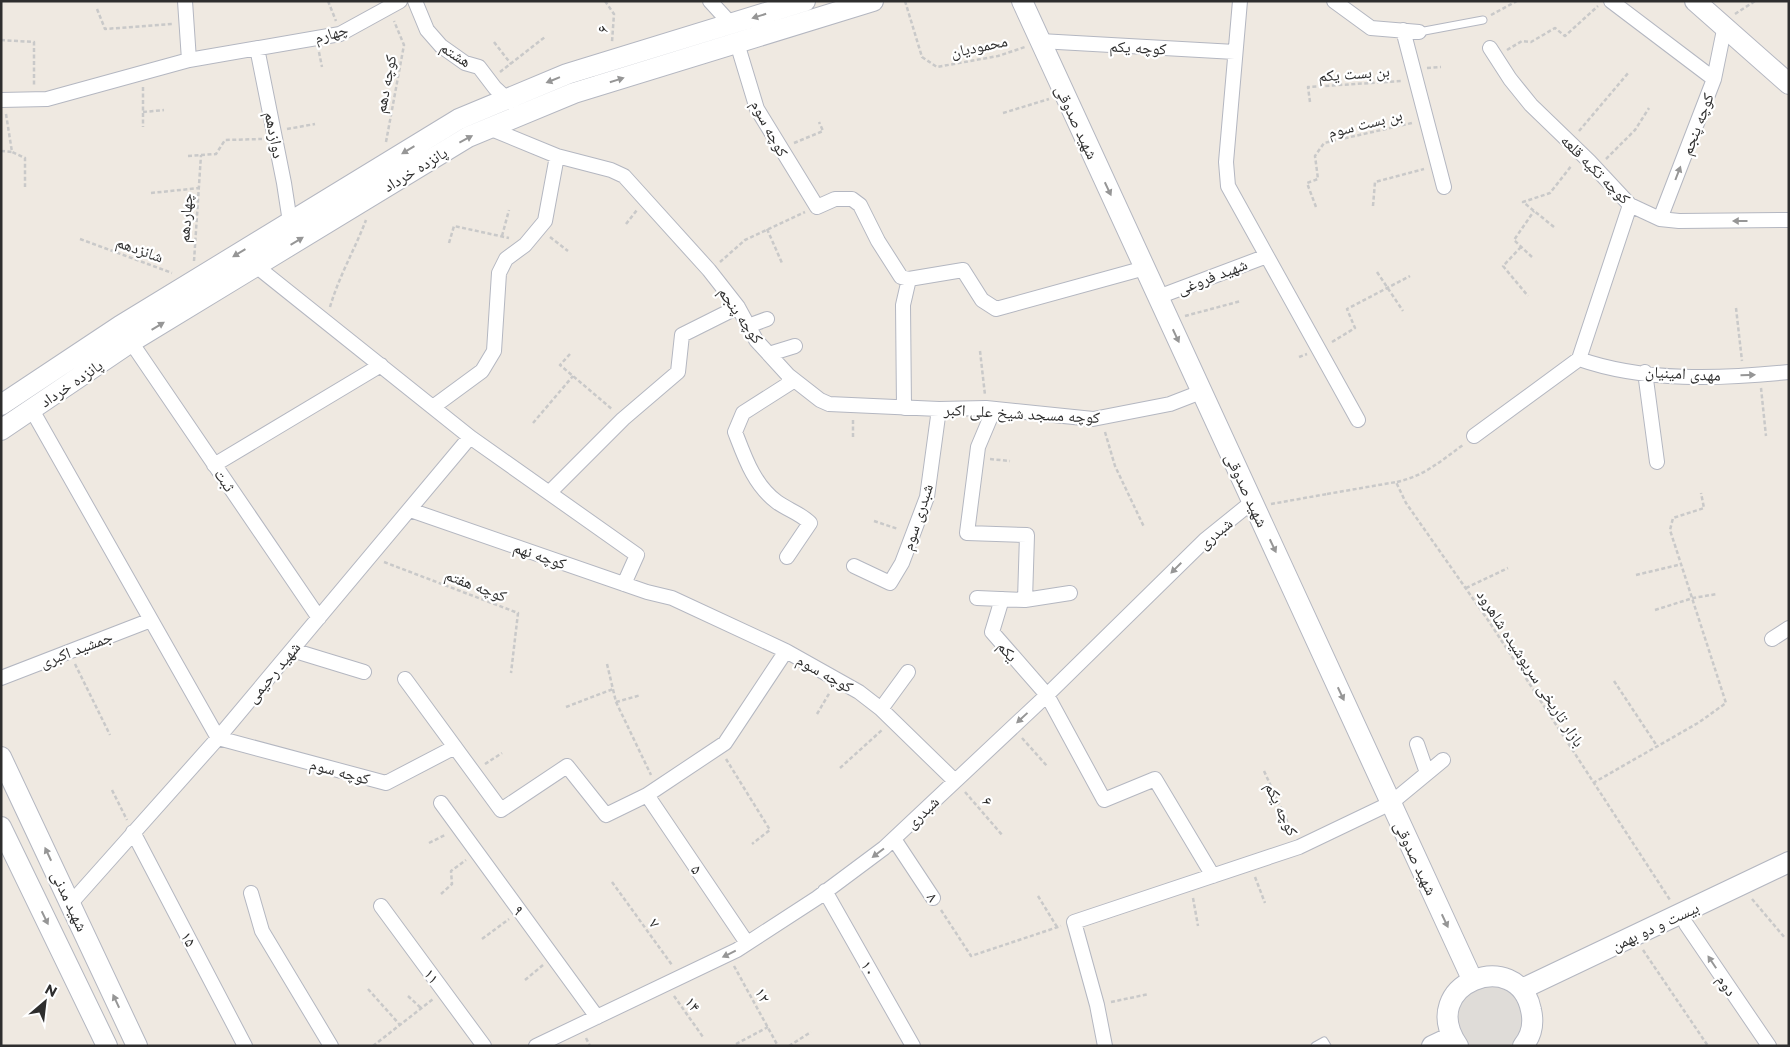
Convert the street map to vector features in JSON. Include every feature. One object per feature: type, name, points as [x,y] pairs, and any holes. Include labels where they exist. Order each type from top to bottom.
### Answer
[{"type":"main road","name":"پانزده خرداد","points":[[1,430],[131,342],[468,136],[574,93],[734,33],[805,1]]},
{"type":"main road","name":"پانزده خرداد","points":[[1,405],[120,326],[459,119],[567,74],[611,61],[873,1]]},
{"type":"main road","name":"شهید صدوقی","points":[[1022,1],[1472,979]]},
{"type":"main road","points":[[1695,1],[1729,21],[1789,66]]},
{"type":"main road","points":[[1716,1],[1729,21],[1789,84]]},
{"type":"main road","name":"شهید مدنی","points":[[1,757],[137,1046]]},
{"type":"main road","name":"شهید مدنی","points":[[1,827],[108,1046]]},
{"type":"main road","name":"بیست و دو بهمن","points":[[1526,995],[1683,919],[1789,862]]},
{"type":"main road","name":"بیست و دو بهمن","points":[[1526,995],[1641,946],[1683,919],[1748,894],[1789,874]]},
{"type":"main road","points":[[1432,1046],[1454,1041],[1447,1024],[1450,1004],[1461,987],[1472,979],[1498,976],[1511,981],[1526,995],[1533,1027],[1523,1046]]},
{"type":"street","points":[[185,1],[188,60]]},
{"type":"street","name":"چهارم","points":[[3,100],[47,99],[188,60],[340,34],[400,1]]},
{"type":"street","name":"هشتم","points":[[416,1],[427,30],[441,46],[465,63],[479,67],[507,99]]},
{"type":"street","points":[[710,1],[734,33]]},
{"type":"street","points":[[1240,1],[1226,162],[1228,186],[1358,420]]},
{"type":"street","points":[[1334,1],[1371,28],[1419,32]]},
{"type":"street","points":[[1610,1],[1714,79]]},
{"type":"street","name":"کوچه پنجم","points":[[1660,219],[1714,79],[1729,21]]},
{"type":"street","points":[[1403,30],[1444,187]]},
{"type":"street","name":"کوچه سوم","points":[[734,33],[757,109],[817,207]]},
{"type":"street","name":"کوچه یکم","points":[[1040,41],[1235,52]]},
{"type":"street","name":"دوازدهم","points":[[257,48],[290,222]]},
{"type":"street","name":"کوچه تکیه قلعه","points":[[1493,53],[1532,105],[1596,168],[1630,205],[1660,219],[1679,221],[1789,220]]},
{"type":"street","name":"کوچه پنجم","points":[[489,128],[557,156],[611,170],[624,176],[709,270],[738,308],[756,340],[788,375]]},
{"type":"street","points":[[433,407],[482,371],[494,351],[500,273],[506,259],[528,241],[545,220],[557,156]]},
{"type":"street","points":[[817,207],[835,199],[852,199],[860,206],[901,278],[908,279],[963,270],[982,300],[996,309],[1145,268]]},
{"type":"street","points":[[1474,436],[1579,359],[1630,205]]},
{"type":"street","name":"شهید فروغی","points":[[1158,297],[1267,256]]},
{"type":"street","points":[[256,266],[470,438],[638,555],[624,584]]},
{"type":"street","points":[[904,408],[903,305],[908,279]]},
{"type":"street","points":[[550,492],[623,419],[678,372],[682,335],[738,308]]},
{"type":"street","points":[[748,326],[767,319]]},
{"type":"street","name":"ثبت","points":[[131,342],[319,618]]},
{"type":"street","points":[[769,354],[795,346]]},
{"type":"street","name":"مهدی امینیان","points":[[1579,359],[1602,367],[1700,377],[1789,372]]},
{"type":"street","points":[[214,465],[381,365]]},
{"type":"street","points":[[1645,372],[1657,462]]},
{"type":"street","points":[[787,557],[810,523],[800,513],[779,503],[765,492],[746,463],[735,432],[743,413],[783,389],[790,383],[788,375]]},
{"type":"street","name":"کوچه مسجد شیخ علی اکبر","points":[[788,375],[820,400],[852,406],[990,409],[1093,419],[1170,404],[1201,392]]},
{"type":"street","name":"شبدری سوم","points":[[854,566],[890,583],[902,563],[926,497],[939,409]]},
{"type":"street","points":[[990,409],[978,447],[966,533],[1027,535],[1025,600]]},
{"type":"street","points":[[32,410],[218,738]]},
{"type":"street","name":"شهید رحیمی","points":[[71,903],[218,738],[470,438]]},
{"type":"street","name":"شبدری","points":[[536,1046],[748,943],[826,891],[894,839],[1047,695],[1205,540],[1254,505]]},
{"type":"street","name":"کوچه نهم","points":[[410,510],[624,584],[672,598]]},
{"type":"street","points":[[977,598],[1025,600],[1070,593]]},
{"type":"street","name":"کوچه سوم","points":[[672,598],[786,651],[859,692],[893,720],[955,781]]},
{"type":"street","name":"یکم","points":[[1002,600],[992,632],[1047,695]]},
{"type":"street","name":"جمشید اکبری","points":[[1,678],[152,620]]},
{"type":"street","points":[[1772,639],[1789,628]]},
{"type":"street","points":[[292,650],[364,672]]},
{"type":"street","points":[[405,679],[426,712],[455,747],[501,810],[567,766],[606,815],[652,791],[725,743],[786,651]]},
{"type":"street","points":[[881,709],[908,672]]},
{"type":"street","points":[[1047,695],[1104,800],[1155,779],[1214,876]]},
{"type":"street","name":"کوچه سوم","points":[[218,738],[386,783],[455,747]]},
{"type":"street","points":[[1417,744],[1427,773]]},
{"type":"street","points":[[1105,1046],[1097,1005],[1074,922],[1299,847],[1391,803],[1443,760]]},
{"type":"street","name":"۵","points":[[652,791],[748,943]]},
{"type":"street","name":"۹","points":[[440,803],[597,1017]]},
{"type":"street","name":"۱۵","points":[[134,832],[245,1046]]},
{"type":"street","name":"۸","points":[[894,839],[934,898]]},
{"type":"street","name":"۱۰","points":[[826,891],[913,1046]]},
{"type":"street","points":[[251,893],[262,931],[331,1046]]},
{"type":"street","name":"۱۱","points":[[381,906],[484,1046]]},
{"type":"street","name":"دوم","points":[[1683,919],[1769,1046]]},
{"type":"lane","points":[[1419,32],[1485,18]]},
{"type":"lane","points":[[1316,1046],[1324,1041],[1327,1046]]},
{"type":"path","points":[[328,1],[340,34]]},
{"type":"path","name":"۶","points":[[605,1],[614,14],[611,61]]},
{"type":"path","name":"محمودیان","points":[[905,1],[922,57],[936,67],[998,56],[1040,41]]},
{"type":"path","points":[[1485,18],[1517,1]]},
{"type":"path","points":[[1493,53],[1522,41],[1531,42],[1555,28],[1565,36],[1592,9],[1605,1]]},
{"type":"path","points":[[1729,21],[1754,1]]},
{"type":"path","points":[[96,9],[105,29],[186,22]]},
{"type":"path","name":"کوچه دهم","points":[[382,166],[404,44],[387,9]]},
{"type":"path","points":[[490,81],[545,37]]},
{"type":"path","points":[[1,40],[34,42],[34,99]]},
{"type":"path","points":[[494,42],[511,64]]},
{"type":"path","points":[[143,72],[144,127]]},
{"type":"path","points":[[1569,143],[1629,72]]},
{"type":"path","name":"بن بست یکم","points":[[1310,102],[1308,87],[1416,80]]},
{"type":"path","points":[[1003,112],[1065,95]]},
{"type":"path","points":[[3,100],[12,152]]},
{"type":"path","points":[[1596,168],[1635,130],[1649,108]]},
{"type":"path","points":[[143,112],[164,110]]},
{"type":"path","name":"بن بست سوم","points":[[1316,207],[1307,183],[1318,179],[1315,156],[1324,143],[1426,119]]},
{"type":"path","points":[[780,149],[823,131],[819,122]]},
{"type":"path","points":[[188,156],[216,154],[225,140],[275,135],[315,124]]},
{"type":"path","points":[[1,151],[12,152],[24,158],[25,187]]},
{"type":"path","points":[[1554,228],[1522,202],[1550,193],[1581,154]]},
{"type":"path","name":"چهاردهم","points":[[191,282],[201,155]]},
{"type":"path","points":[[1373,206],[1375,182],[1438,165]]},
{"type":"path","points":[[151,193],[199,188]]},
{"type":"path","points":[[709,270],[745,240],[817,207]]},
{"type":"path","points":[[502,236],[509,210]]},
{"type":"path","points":[[326,321],[338,281],[355,248],[370,211]]},
{"type":"path","points":[[1532,257],[1514,240],[1534,211]]},
{"type":"path","points":[[449,243],[454,226],[528,241]]},
{"type":"path","points":[[538,229],[568,251]]},
{"type":"path","points":[[768,229],[782,263]]},
{"type":"path","name":"شانزدهم","points":[[80,239],[191,282]]},
{"type":"path","points":[[1521,247],[1503,266],[1528,296]]},
{"type":"path","points":[[1377,272],[1403,311]]},
{"type":"path","points":[[1299,357],[1319,350],[1355,328],[1347,309],[1410,276]]},
{"type":"path","points":[[1169,320],[1241,301]]},
{"type":"path","points":[[1736,308],[1743,375]]},
{"type":"path","points":[[980,351],[990,409]]},
{"type":"path","points":[[570,354],[560,365],[623,419]]},
{"type":"path","points":[[1760,375],[1766,436]]},
{"type":"path","points":[[533,424],[573,376]]},
{"type":"path","points":[[852,406],[853,438]]},
{"type":"path","points":[[1101,418],[1115,466],[1144,527]]},
{"type":"path","points":[[1254,505],[1327,494],[1417,477],[1436,466],[1474,436]]},
{"type":"path","points":[[976,458],[1010,461]]},
{"type":"path","name":"بازار تاریخی سرپوشیده شاهرود","points":[[1396,482],[1406,503],[1466,588],[1592,783],[1683,919]]},
{"type":"path","points":[[1592,783],[1698,723],[1726,703],[1670,530],[1673,518],[1704,508],[1701,493]]},
{"type":"path","points":[[874,522],[913,534]]},
{"type":"path","name":"کوچه هفتم","points":[[370,557],[518,613],[511,673]]},
{"type":"path","points":[[1636,575],[1682,564]]},
{"type":"path","points":[[1466,588],[1508,568]]},
{"type":"path","points":[[1655,610],[1693,598],[1717,594]]},
{"type":"path","points":[[69,651],[110,735]]},
{"type":"path","points":[[607,664],[616,702],[652,791]]},
{"type":"path","points":[[817,714],[838,680]]},
{"type":"path","points":[[1614,681],[1657,746]]},
{"type":"path","points":[[566,707],[613,689]]},
{"type":"path","points":[[616,702],[641,695]]},
{"type":"path","points":[[840,768],[893,720]]},
{"type":"path","points":[[1013,727],[1048,766]]},
{"type":"path","points":[[718,747],[770,830],[752,844]]},
{"type":"path","points":[[474,772],[502,753]]},
{"type":"path","name":"کوچه یکم","points":[[1264,771],[1299,847]]},
{"type":"path","name":"۶","points":[[955,781],[1003,836]]},
{"type":"path","points":[[112,790],[134,832]]},
{"type":"path","points":[[429,843],[458,828]]},
{"type":"path","points":[[441,894],[452,884],[452,870],[476,852]]},
{"type":"path","points":[[1250,863],[1264,903]]},
{"type":"path","name":"۷","points":[[612,882],[681,976]]},
{"type":"path","points":[[1190,884],[1198,926]]},
{"type":"path","points":[[1748,894],[1785,938]]},
{"type":"path","points":[[1038,896],[1057,928],[1074,922]]},
{"type":"path","name":"۸","points":[[934,898],[971,956],[1057,928]]},
{"type":"path","points":[[482,939],[520,912]]},
{"type":"path","points":[[1641,946],[1708,1046]]},
{"type":"path","name":"۱۲","points":[[727,954],[778,1046]]},
{"type":"path","points":[[524,980],[553,957]]},
{"type":"path","name":"۱۴","points":[[665,984],[704,1037]]},
{"type":"path","points":[[368,989],[400,1025]]},
{"type":"path","points":[[373,1046],[443,991]]},
{"type":"path","points":[[1097,1005],[1149,994]]},
{"type":"path","points":[[408,996],[421,1008]]},
{"type":"path","points":[[736,1044],[768,1027]]},
{"type":"path","points":[[788,1046],[811,1032]]},
{"type":"shaded area","points":[[1485,975],[1528,1001],[1521,1046],[1458,1046],[1447,1010]]}]
